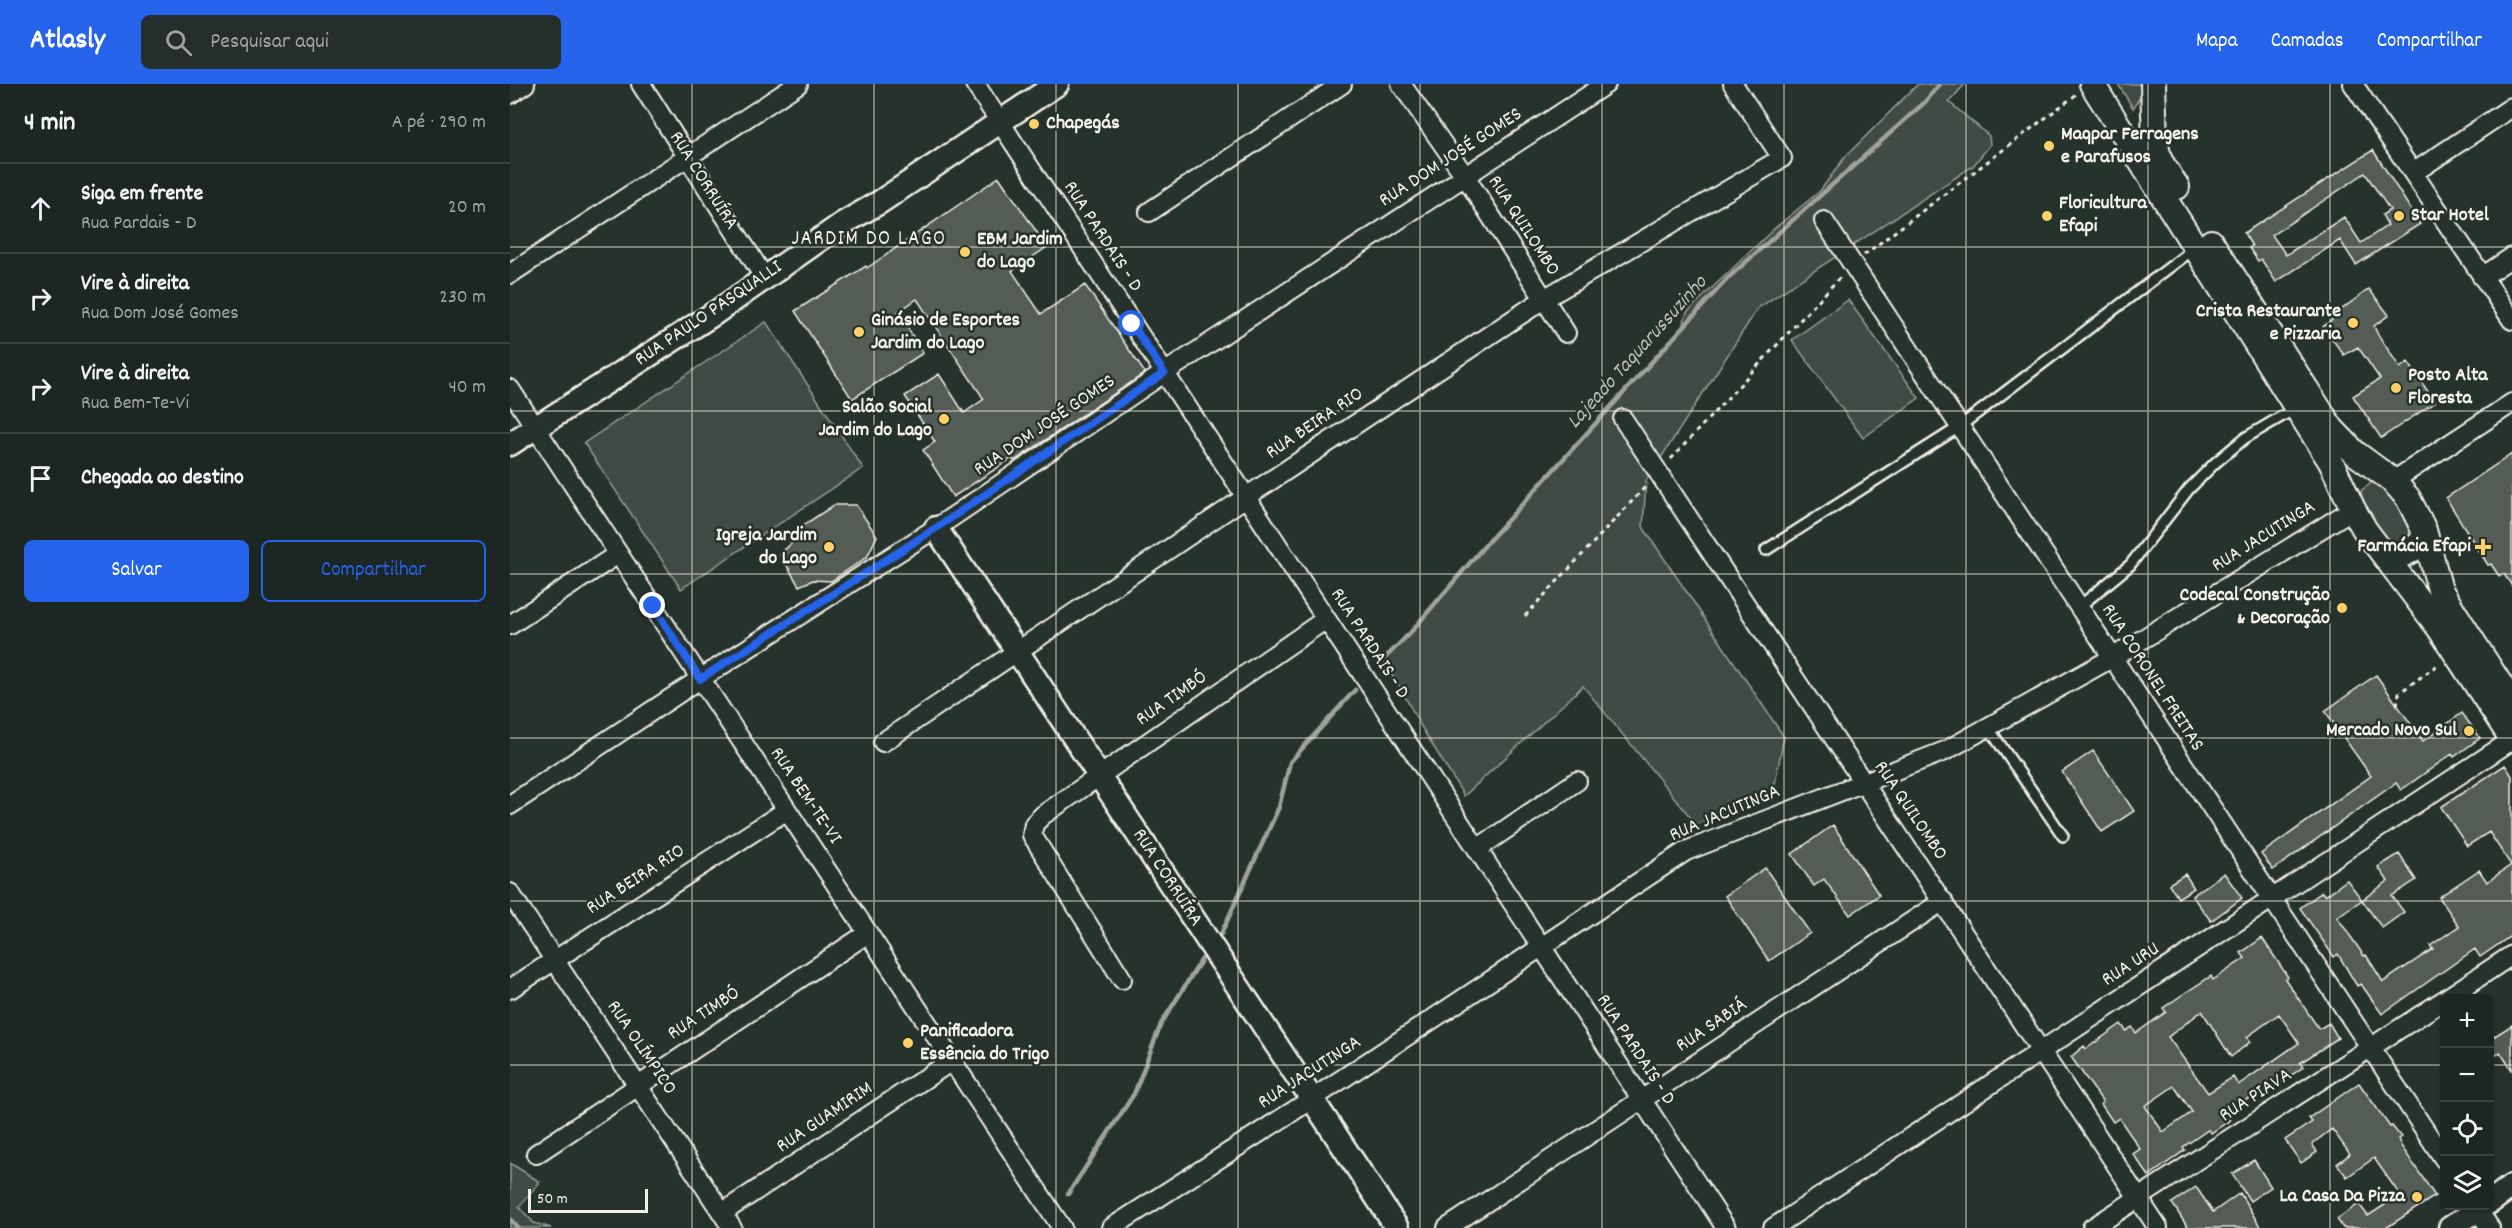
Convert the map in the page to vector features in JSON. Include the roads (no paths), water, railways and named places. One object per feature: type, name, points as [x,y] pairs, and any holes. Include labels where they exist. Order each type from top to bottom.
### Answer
[{"type":"main road","points":[[2153,84],[2155,142],[2160,161],[2332,429],[2355,453],[2389,477],[2408,498],[2424,530],[2440,590],[2512,703]]},
{"type":"main road","points":[[2086,88],[2195,248],[2297,408],[2331,462],[2351,505],[2377,546],[2386,555],[2455,652],[2512,739]]},
{"type":"main road","points":[[2351,505],[2350,492],[2356,481],[2366,475],[2389,477]]},
{"type":"main road","points":[[2386,555],[2397,557],[2404,555],[2422,540],[2424,530]]},
{"type":"street","points":[[510,94],[525,84]]},
{"type":"street","name":"RUA CORRUÍRA","points":[[641,84],[764,277]]},
{"type":"street","points":[[510,274],[798,84]]},
{"type":"street","name":"RUA PARDAIS - D","points":[[975,84],[1726,1228]]},
{"type":"street","name":"RUA PAULO PASQUALLI","points":[[510,444],[715,313],[764,277],[1057,84]]},
{"type":"street","points":[[1149,212],[1342,84]]},
{"type":"street","name":"RUA QUILOMBO","points":[[1401,84],[1465,176],[1566,333]]},
{"type":"street","name":"RUA DOM JOSÉ GOMES","points":[[510,806],[700,679],[936,528],[1164,373],[1606,84]]},
{"type":"street","name":"RUA BEIRA RIO","points":[[884,742],[1544,299],[1782,158],[1733,84]]},
{"type":"street","points":[[2353,84],[2512,320]]},
{"type":"street","points":[[2413,172],[2512,107]]},
{"type":"street","name":"RUA CORONEL FREITAS","points":[[1824,221],[2443,1156]]},
{"type":"street","points":[[2482,277],[2512,257]]},
{"type":"street","name":"RUA BEM-TE-VI","points":[[510,389],[1062,1228]]},
{"type":"street","points":[[2389,477],[2512,403]]},
{"type":"street","name":"RUA QUILOMBO","points":[[1623,419],[2158,1228]]},
{"type":"street","name":"RUA JACUTINGA","points":[[1111,1228],[1312,1099],[1686,851],[1945,751],[2112,658],[2351,505]]},
{"type":"street","name":"RUA CORRUÍRA","points":[[936,528],[1398,1228]]},
{"type":"street","points":[[510,625],[618,554]]},
{"type":"street","name":"RUA TIMBÓ","points":[[1122,979],[1032,835],[1034,824],[1043,814],[1326,619]]},
{"type":"street","name":"RUA URU","points":[[1773,1228],[2272,900],[2512,739]]},
{"type":"street","points":[[1477,849],[1577,781]]},
{"type":"street","name":"RUA BEIRA RIO","points":[[510,989],[788,810]]},
{"type":"street","name":"RUA OLÍMPICO","points":[[510,893],[727,1221]]},
{"type":"street","name":"RUA SABIÁ","points":[[1447,1228],[1942,901]]},
{"type":"street","name":"RUA TIMBÓ","points":[[536,1154],[868,933]]},
{"type":"street","name":"RUA PIAVA","points":[[2454,994],[2512,955]]},
{"type":"street","name":"RUA PIAVA","points":[[2092,1228],[2440,1003]]},
{"type":"street","name":"RUA GUAMIRIM","points":[[727,1221],[953,1060]]},
{"type":"street","points":[[2494,1201],[2512,1186]]},
{"type":"street","points":[[2450,1228],[2483,1210]]},
{"type":"lane","points":[[1766,550],[1959,427],[2195,248]]},
{"type":"lane","points":[[2079,607],[2130,565],[2188,489],[2215,463],[2245,438],[2297,408]]},
{"type":"lane","points":[[1988,728],[2062,836]]},
{"type":"waterway","name":"Lajeado Taquarussuzinho","points":[[1380,663],[1410,633],[1486,544],[1728,278],[1925,102],[1940,84]]},
{"type":"waterway","name":"Lajeado Taquarussuzinho","points":[[1221,934],[1279,807],[1290,762],[1355,690]]},
{"type":"waterway","name":"Lajeado Taquarussuzinho","points":[[1068,1194],[1134,1094],[1161,1024],[1202,959]]},
{"type":"waterway","name":"Lajeado Taquarussuzinho","points":[[510,1219],[518,1228]]},
{"type":"place","name":"Chapegás","points":[[1034,124]]},
{"type":"place","name":"Maqpar Ferragens e Parafusos","points":[[2049,146]]},
{"type":"place","name":"Floricultura Efapi","points":[[2047,216]]},
{"type":"place","name":"Star Hotel","points":[[2399,216]]},
{"type":"place","name":"EBM Jardim do Lago","points":[[965,252]]},
{"type":"place","name":"Crista Restaurante e Pizzaria","points":[[2353,323]]},
{"type":"place","name":"Ginásio de Esportes Jardim do Lago","points":[[859,332]]},
{"type":"place","name":"Posto Alta Floresta","points":[[2396,388]]},
{"type":"place","name":"Salão Social Jardim do Lago","points":[[944,419]]},
{"type":"place","name":"Igreja Jardim do Lago","points":[[829,547]]},
{"type":"place","name":"Farmácia Efapi","points":[[2483,547]]},
{"type":"place","name":"Codecal Construção & Decoração","points":[[2342,608]]},
{"type":"place","name":"Mercado Novo Sul","points":[[2469,731]]},
{"type":"place","name":"Panificadora Essência do Trigo","points":[[908,1043]]},
{"type":"place","name":"La Casa Da Pizza","points":[[2417,1197]]},
{"type":"district","name":"JARDIM DO LAGO","points":[[869,240]]}]
